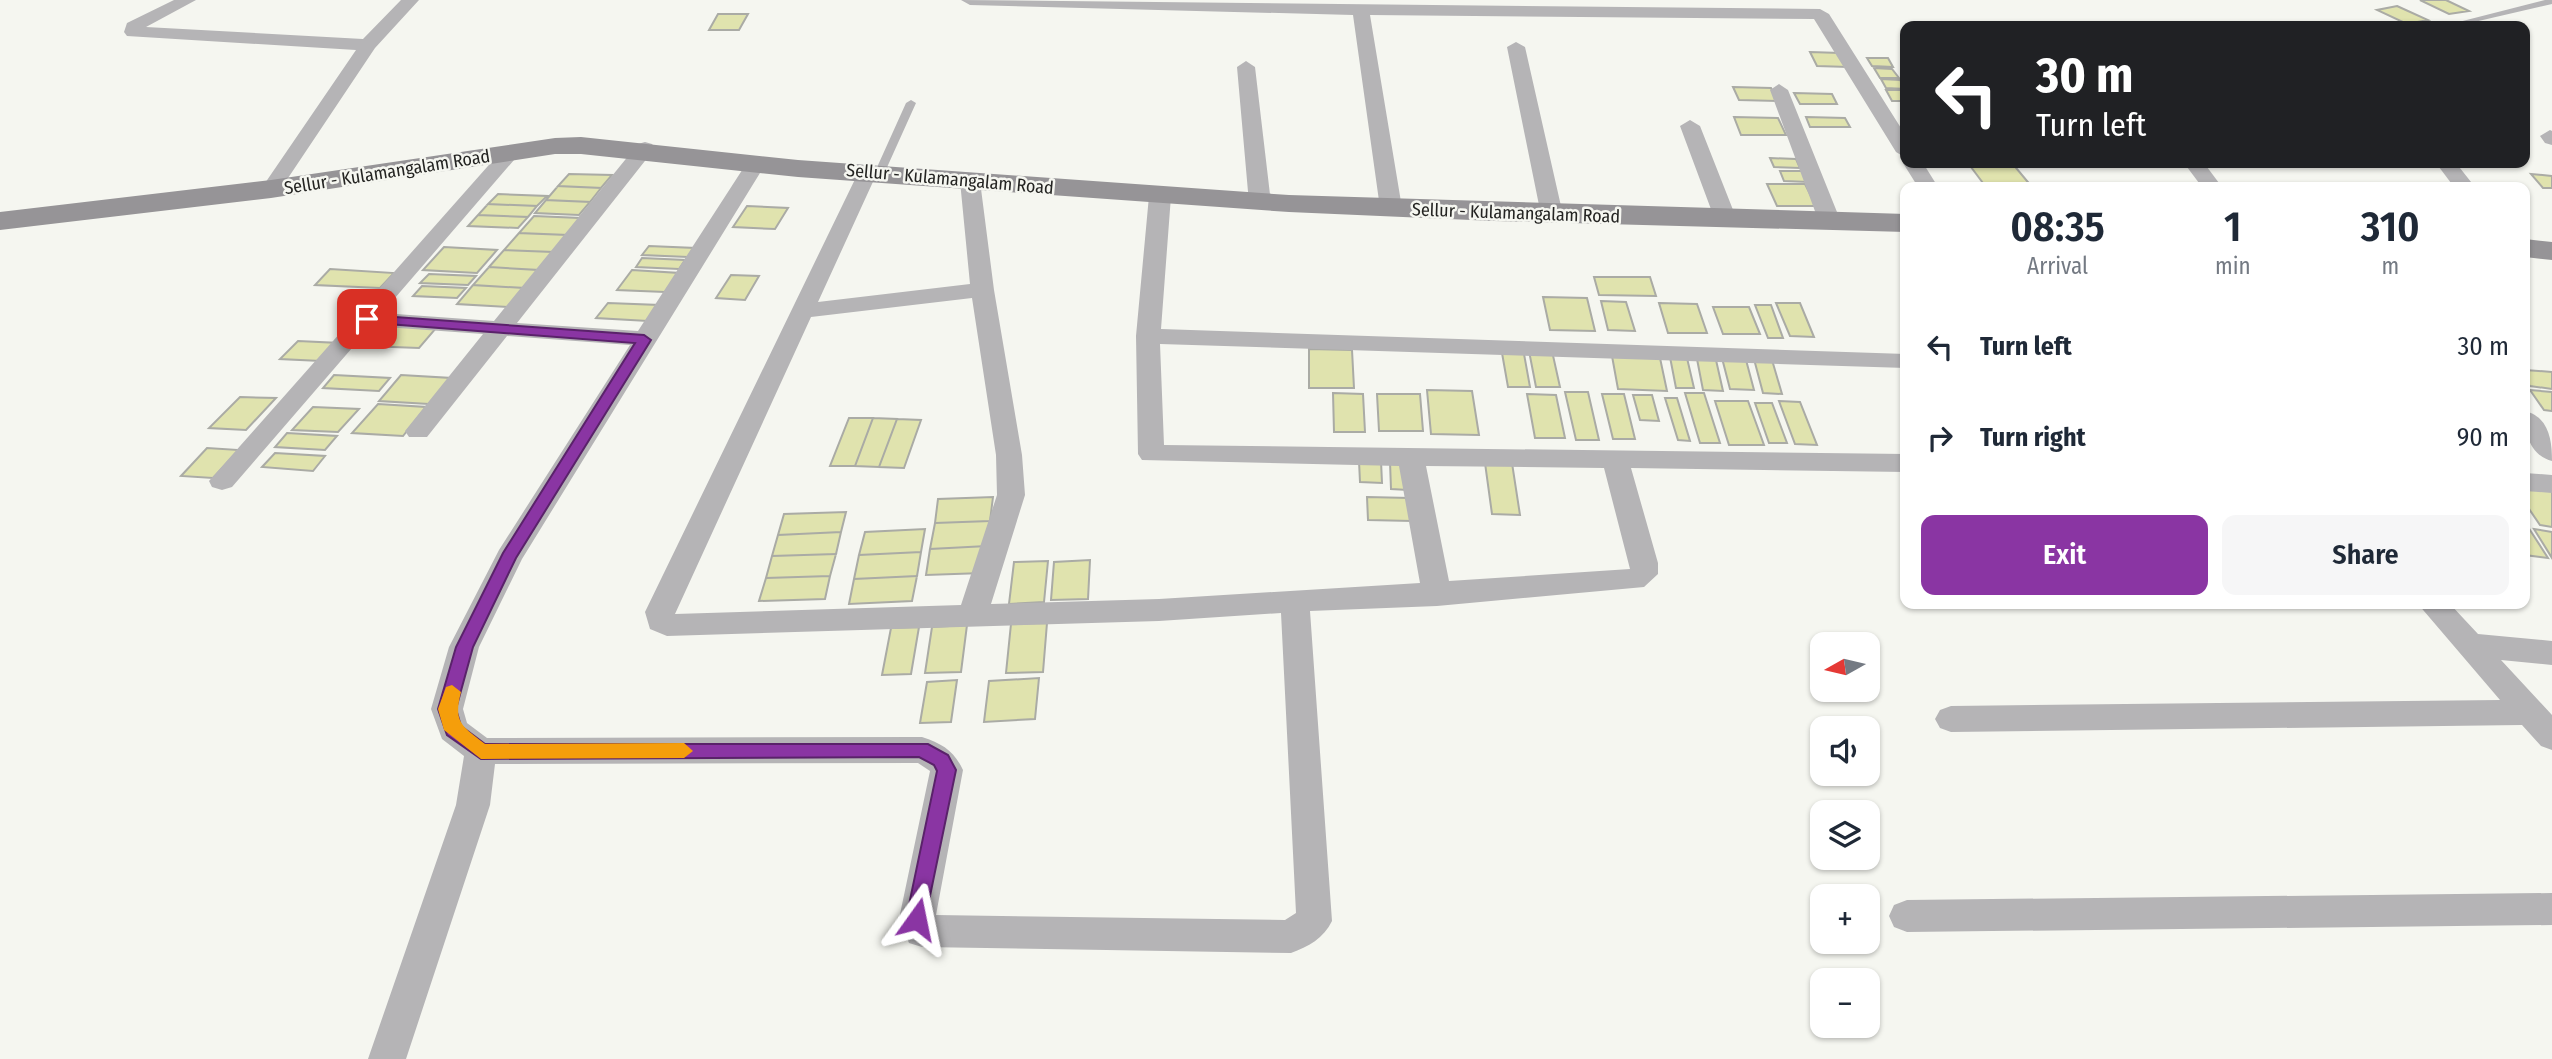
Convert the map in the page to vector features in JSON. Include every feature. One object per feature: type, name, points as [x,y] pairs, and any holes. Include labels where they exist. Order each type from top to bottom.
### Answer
[{"type":"main road","name":"Sellur - Kulamangalam Road","points":[[0,220],[271,189],[510,153],[591,144],[755,165],[1260,203],[1552,215],[1900,223]]},
{"type":"main road","points":[[2530,249],[2552,251]]},
{"type":"street","points":[[187,0],[144,20],[133,27],[133,32],[368,46]]},
{"type":"street","points":[[271,189],[368,46],[410,0]]},
{"type":"street","points":[[970,0],[1360,10],[1541,6],[1814,7],[1900,143]]},
{"type":"street","points":[[1360,10],[1391,208]]},
{"type":"street","points":[[1516,47],[1552,215]]},
{"type":"street","points":[[1245,67],[1260,203]]},
{"type":"street","points":[[1779,90],[1830,222]]},
{"type":"street","points":[[1690,126],[1726,219]]},
{"type":"street","points":[[418,431],[645,149]]},
{"type":"street","points":[[222,481],[510,153]]},
{"type":"street","points":[[755,165],[509,557],[464,647],[447,709],[453,730],[481,751],[922,750],[941,760],[947,770],[917,919],[922,931],[1291,937],[1314,921],[1295,603]]},
{"type":"street","points":[[2450,168],[2461,182]]},
{"type":"street","points":[[873,173],[802,311],[660,612],[661,621],[667,625],[1295,603],[1634,580],[1644,574],[1615,459]]},
{"type":"street","points":[[970,181],[982,290],[1009,455],[1011,495],[973,615]]},
{"type":"street","points":[[1160,196],[1148,336],[1151,454],[1900,463]]},
{"type":"street","points":[[802,311],[982,290]]},
{"type":"street","points":[[367,319],[644,340]]},
{"type":"street","points":[[1148,336],[1900,361]]},
{"type":"street","points":[[2530,425],[2552,452]]},
{"type":"street","points":[[1411,457],[1437,594]]},
{"type":"street","points":[[2530,482],[2552,484]]},
{"type":"street","points":[[2437,609],[2552,737]]},
{"type":"street","points":[[2469,645],[2552,653]]},
{"type":"street","points":[[1951,719],[2530,712]]},
{"type":"street","points":[[387,1059],[473,806],[481,751]]},
{"type":"street","points":[[1907,916],[2552,909]]},
{"type":"lane","points":[[2470,21],[2545,4]]},
{"type":"lane","points":[[873,173],[911,103]]},
{"type":"building","points":[[2420,0],[2446,0],[2469,11],[2449,14]]},
{"type":"building","points":[[2397,6],[2428,20],[2401,21],[2377,10]]},
{"type":"building","points":[[718,14],[748,14],[739,30],[709,30]]},
{"type":"building","points":[[1810,52],[1840,53],[1848,67],[1817,66]]},
{"type":"building","points":[[1867,58],[1888,58],[1893,67],[1872,66]]},
{"type":"building","points":[[1874,68],[1892,69],[1899,78],[1880,78]]},
{"type":"building","points":[[1881,79],[1900,80],[1900,89],[1886,88]]},
{"type":"building","points":[[1733,87],[1771,88],[1777,101],[1739,100]]},
{"type":"building","points":[[1886,90],[1900,90],[1900,101],[1892,101]]},
{"type":"building","points":[[1794,93],[1832,94],[1837,104],[1800,104]]},
{"type":"building","points":[[1734,117],[1778,118],[1786,135],[1741,135]]},
{"type":"building","points":[[1806,117],[1845,118],[1850,127],[1810,127]]},
{"type":"building","points":[[1770,158],[1796,159],[1800,168],[1774,167]]},
{"type":"building","points":[[1972,168],[2016,168],[2028,182],[1982,182]]},
{"type":"building","points":[[1780,171],[1803,171],[1808,182],[1784,181]]},
{"type":"building","points":[[569,174],[612,175],[601,188],[558,186]]},
{"type":"building","points":[[2531,174],[2552,176],[2552,188],[2543,188]]},
{"type":"building","points":[[1767,184],[1805,184],[1816,206],[1777,206]]},
{"type":"building","points":[[558,186],[601,188],[590,202],[546,200]]},
{"type":"building","points":[[498,194],[547,196],[537,206],[488,204]]},
{"type":"building","points":[[546,200],[590,202],[579,215],[535,213]]},
{"type":"building","points":[[488,204],[537,206],[528,217],[478,215]]},
{"type":"building","points":[[747,206],[788,208],[775,229],[733,227]]},
{"type":"building","points":[[478,215],[528,217],[518,228],[468,226]]},
{"type":"building","points":[[534,216],[580,218],[567,235],[519,233]]},
{"type":"building","points":[[519,233],[567,235],[553,252],[504,250]]},
{"type":"building","points":[[649,246],[695,248],[688,257],[642,255]]},
{"type":"building","points":[[444,247],[497,250],[477,273],[423,270]]},
{"type":"building","points":[[504,250],[553,252],[538,270],[489,267]]},
{"type":"building","points":[[642,258],[685,260],[679,269],[636,267]]},
{"type":"building","points":[[489,267],[538,270],[524,288],[473,285]]},
{"type":"building","points":[[330,269],[394,273],[380,288],[315,285]]},
{"type":"building","points":[[632,270],[679,273],[665,292],[617,290]]},
{"type":"building","points":[[429,274],[476,276],[468,285],[420,283]]},
{"type":"building","points":[[731,275],[759,276],[745,300],[716,298]]},
{"type":"building","points":[[1594,277],[1650,277],[1656,296],[1599,295]]},
{"type":"building","points":[[473,285],[524,288],[508,307],[457,304]]},
{"type":"building","points":[[422,286],[466,288],[457,298],[413,296]]},
{"type":"building","points":[[1543,297],[1587,298],[1595,331],[1550,330]]},
{"type":"building","points":[[1601,301],[1626,302],[1635,331],[1608,330]]},
{"type":"building","points":[[608,303],[659,305],[648,321],[596,318]]},
{"type":"building","points":[[1659,303],[1697,304],[1707,333],[1668,333]]},
{"type":"building","points":[[1776,303],[1800,303],[1814,337],[1790,336]]},
{"type":"building","points":[[1755,305],[1771,305],[1783,338],[1768,338]]},
{"type":"building","points":[[1713,307],[1749,307],[1760,334],[1723,334]]},
{"type":"building","points":[[386,325],[437,327],[419,348],[367,346]]},
{"type":"building","points":[[298,341],[339,343],[321,361],[280,359]]},
{"type":"building","points":[[1309,349],[1352,350],[1354,388],[1309,388]]},
{"type":"building","points":[[1529,351],[1552,351],[1560,387],[1536,387]]},
{"type":"building","points":[[1502,353],[1524,354],[1530,387],[1508,387]]},
{"type":"building","points":[[1612,356],[1660,358],[1667,391],[1618,389]]},
{"type":"building","points":[[1670,357],[1687,358],[1694,388],[1676,388]]},
{"type":"building","points":[[1722,358],[1746,360],[1754,390],[1730,389]]},
{"type":"building","points":[[1697,359],[1716,360],[1723,391],[1703,390]]},
{"type":"building","points":[[1754,359],[1772,360],[1782,394],[1763,393]]},
{"type":"building","points":[[2530,370],[2552,372],[2552,389],[2530,386]]},
{"type":"building","points":[[334,375],[390,378],[379,391],[323,388]]},
{"type":"building","points":[[401,375],[451,378],[429,404],[379,401]]},
{"type":"building","points":[[1427,390],[1472,391],[1479,435],[1431,434]]},
{"type":"building","points":[[2530,390],[2552,392],[2552,411],[2544,410]]},
{"type":"building","points":[[1565,392],[1588,392],[1599,440],[1576,440]]},
{"type":"building","points":[[1333,393],[1363,394],[1365,432],[1334,432]]},
{"type":"building","points":[[1685,393],[1704,393],[1720,443],[1700,443]]},
{"type":"building","points":[[1377,394],[1420,394],[1423,431],[1379,431]]},
{"type":"building","points":[[1527,394],[1556,395],[1565,438],[1535,438]]},
{"type":"building","points":[[1602,394],[1624,394],[1635,439],[1613,439]]},
{"type":"building","points":[[1633,395],[1652,395],[1659,421],[1640,420]]},
{"type":"building","points":[[240,397],[276,398],[246,430],[209,428]]},
{"type":"building","points":[[1665,398],[1677,398],[1690,441],[1678,440]]},
{"type":"building","points":[[1715,401],[1748,401],[1764,445],[1729,445]]},
{"type":"building","points":[[1779,401],[1800,402],[1817,445],[1795,444]]},
{"type":"building","points":[[1755,403],[1772,403],[1787,443],[1769,443]]},
{"type":"building","points":[[378,404],[426,407],[403,436],[352,433]]},
{"type":"building","points":[[313,407],[359,409],[338,432],[292,430]]},
{"type":"building","points":[[849,418],[873,418],[855,466],[830,466]]},
{"type":"building","points":[[873,418],[897,419],[879,467],[855,466]]},
{"type":"building","points":[[897,419],[921,420],[904,468],[879,467]]},
{"type":"building","points":[[287,433],[337,436],[325,450],[275,447]]},
{"type":"building","points":[[207,448],[239,450],[213,478],[181,476]]},
{"type":"building","points":[[275,453],[325,456],[313,471],[262,467]]},
{"type":"building","points":[[1359,461],[1381,461],[1382,483],[1360,482]]},
{"type":"building","points":[[1390,462],[1406,462],[1408,490],[1391,489]]},
{"type":"building","points":[[1485,463],[1512,463],[1520,515],[1492,514]]},
{"type":"building","points":[[2530,486],[2552,489],[2552,527],[2540,525],[2530,510]]},
{"type":"building","points":[[993,497],[990,521],[935,523],[938,499]]},
{"type":"building","points":[[1367,497],[1410,498],[1412,521],[1368,520]]},
{"type":"building","points":[[846,512],[841,532],[778,535],[784,514]]},
{"type":"building","points":[[990,521],[987,546],[930,549],[935,523]]},
{"type":"building","points":[[925,529],[921,552],[859,555],[865,532]]},
{"type":"building","points":[[2534,529],[2552,532],[2552,558]]},
{"type":"building","points":[[2530,530],[2548,558],[2530,556]]},
{"type":"building","points":[[841,532],[836,554],[772,556],[778,535]]},
{"type":"building","points":[[987,546],[983,573],[926,575],[930,549]]},
{"type":"building","points":[[921,552],[917,576],[854,579],[859,555]]},
{"type":"building","points":[[836,554],[830,576],[766,578],[772,556]]},
{"type":"building","points":[[1090,560],[1088,599],[1051,600],[1054,562]]},
{"type":"building","points":[[1048,561],[1044,602],[1009,604],[1014,562]]},
{"type":"building","points":[[830,576],[825,599],[759,601],[766,578]]},
{"type":"building","points":[[917,576],[912,601],[849,604],[854,579]]},
{"type":"building","points":[[1047,623],[1043,672],[1006,673],[1011,624]]},
{"type":"building","points":[[967,625],[961,672],[925,673],[932,627]]},
{"type":"building","points":[[919,627],[911,674],[882,675],[891,628]]},
{"type":"building","points":[[1039,678],[1035,719],[984,722],[989,681]]},
{"type":"building","points":[[957,680],[951,722],[920,723],[927,682]]},
{"type":"slow traffic","points":[[452,692],[447,709],[453,730],[481,751],[684,751]]},
{"type":"route","points":[[367,319],[644,340],[509,557],[464,647],[447,709],[453,730],[481,751],[922,750],[941,760],[947,770],[917,919]]}]
